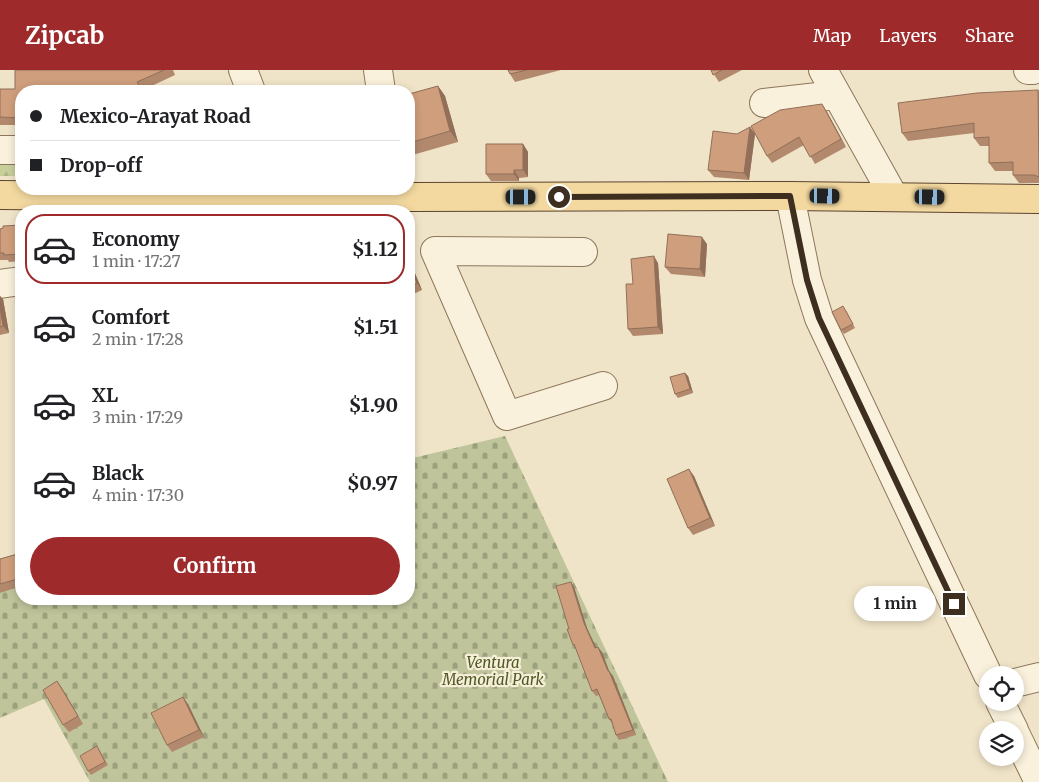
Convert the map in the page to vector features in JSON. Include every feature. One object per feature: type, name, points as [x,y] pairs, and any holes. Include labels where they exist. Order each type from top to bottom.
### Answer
[{"type":"main road","points":[[415,193],[1039,199]]},
{"type":"main road","points":[[0,195],[65,204],[87,195]]},
{"type":"street","points":[[243,70],[249,85]]},
{"type":"street","points":[[378,70],[380,85]]},
{"type":"street","points":[[823,70],[894,197]]},
{"type":"street","points":[[1028,70],[1033,70]]},
{"type":"street","points":[[764,103],[836,95]]},
{"type":"street","points":[[0,150],[15,150]]},
{"type":"street","points":[[790,196],[807,280],[819,318],[984,666]]},
{"type":"street","points":[[582,252],[435,250],[507,416],[604,386]]},
{"type":"street","points":[[0,284],[15,282]]},
{"type":"street","points":[[1024,681],[1039,677]]},
{"type":"street","points":[[1024,751],[1039,782]]},
{"type":"green space","points":[[0,158],[15,158],[15,176],[0,176]]},
{"type":"green space","name":"Ventura Memorial Park","points":[[505,436],[668,782],[90,782],[44,699],[0,718],[0,559],[15,555],[15,605],[415,605],[415,458]]},
{"type":"building","points":[[15,70],[164,70],[137,82],[139,85],[15,85]]},
{"type":"building","points":[[508,70],[527,70],[510,74]]},
{"type":"building","points":[[711,70],[722,70],[713,75]]},
{"type":"building","points":[[438,86],[450,131],[415,141],[415,92]]},
{"type":"building","points":[[0,89],[15,89],[15,118],[0,117]]},
{"type":"building","points":[[1038,90],[1039,177],[1034,175],[1013,175],[1013,162],[989,163],[989,137],[974,138],[974,123],[902,133],[898,103],[977,93]]},
{"type":"building","points":[[822,104],[841,139],[810,157],[799,137],[767,156],[751,126],[780,110]]},
{"type":"building","points":[[750,127],[744,173],[708,170],[713,131],[737,134]]},
{"type":"building","points":[[486,144],[523,144],[523,170],[514,170],[514,174],[486,174]]},
{"type":"building","points":[[15,225],[15,254],[4,255],[4,253],[0,253],[0,229],[3,226]]},
{"type":"building","points":[[668,234],[702,237],[700,269],[665,267]]},
{"type":"building","points":[[654,256],[658,327],[628,329],[626,284],[633,284],[631,259]]},
{"type":"building","points":[[843,306],[853,324],[841,330],[832,312]]},
{"type":"building","points":[[0,307],[3,326],[0,327]]},
{"type":"building","points":[[685,373],[690,389],[675,394],[670,377]]},
{"type":"building","points":[[689,469],[710,518],[688,528],[667,479]]},
{"type":"building","points":[[15,555],[15,580],[0,584],[0,559]]},
{"type":"building","points":[[571,582],[584,623],[595,648],[598,647],[609,671],[633,730],[616,735],[597,689],[592,691],[567,629],[569,629],[556,586]]},
{"type":"building","points":[[57,681],[78,716],[63,725],[43,690]]},
{"type":"building","points":[[183,697],[199,730],[167,745],[151,713]]},
{"type":"building","points":[[97,746],[105,762],[88,771],[80,756]]},
{"type":"route","points":[[559,197],[790,196],[807,280],[819,318],[954,604]]}]
